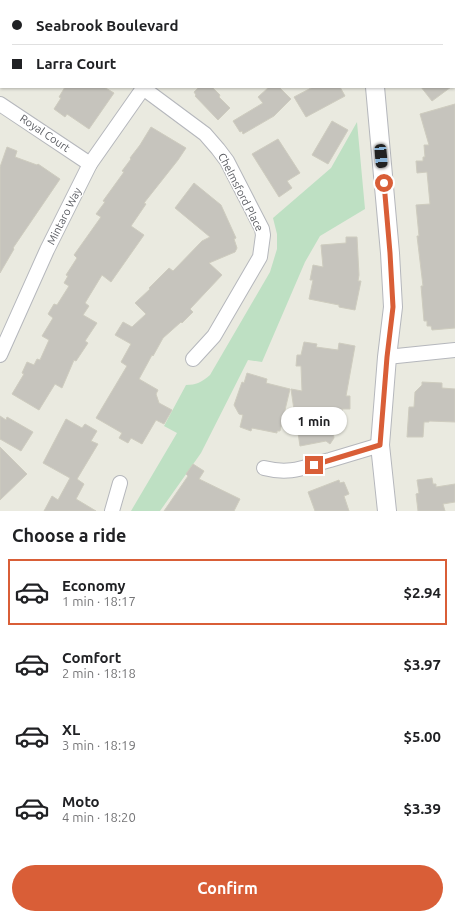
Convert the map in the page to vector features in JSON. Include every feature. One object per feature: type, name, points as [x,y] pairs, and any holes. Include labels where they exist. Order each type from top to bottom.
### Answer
[{"type":"street","name":"Mintaro Way","points":[[0,355],[47,250],[90,164],[143,88]]},
{"type":"street","name":"Chelmsford Place","points":[[145,88],[205,134],[218,149],[227,161],[262,229],[263,235],[260,257],[214,336],[193,359]]},
{"type":"street","points":[[375,88],[390,253],[393,307],[387,357],[380,445],[387,511]]},
{"type":"street","name":"Royal Court","points":[[0,104],[90,164]]},
{"type":"street","points":[[387,357],[455,350]]},
{"type":"street","points":[[264,468],[278,472],[291,471],[306,468],[380,445]]},
{"type":"street","points":[[112,511],[120,483]]},
{"type":"green space","points":[[357,122],[365,209],[320,236],[305,262],[262,362],[248,360],[201,453],[160,511],[131,511],[177,433],[164,426],[186,385],[199,383],[210,375],[270,272],[277,249],[277,234],[273,218],[331,168]]},
{"type":"building","points":[[64,88],[106,88],[114,93],[89,129],[67,114],[65,117],[54,109],[61,98],[59,97]]},
{"type":"building","points":[[198,88],[213,88],[220,95],[219,97],[230,108],[218,120],[195,96],[196,95],[194,92]]},
{"type":"building","points":[[268,88],[280,88],[291,99],[274,116],[243,134],[233,121],[263,103],[258,97]]},
{"type":"building","points":[[311,88],[341,88],[345,96],[306,117],[294,97]]},
{"type":"building","points":[[422,88],[450,88],[432,101]]},
{"type":"building","points":[[455,104],[455,328],[432,330],[431,326],[427,326],[427,321],[424,321],[421,286],[423,286],[417,236],[419,236],[416,205],[430,204],[427,172],[417,173],[416,161],[423,161],[423,157],[425,157],[424,145],[429,145],[420,114]]},
{"type":"building","points":[[332,121],[348,130],[328,164],[312,155]]},
{"type":"building","points":[[151,127],[186,148],[144,203],[146,204],[131,226],[144,235],[111,282],[102,275],[85,303],[89,306],[83,315],[97,323],[85,341],[88,343],[76,361],[74,360],[62,388],[55,384],[39,410],[12,394],[24,374],[22,373],[27,362],[34,365],[37,359],[40,360],[49,340],[42,336],[53,318],[48,314],[54,304],[57,305],[69,286],[64,283],[68,276],[66,275],[77,258],[74,255],[101,217],[96,214],[105,202],[103,201],[124,172],[122,171]]},
{"type":"building","points":[[278,139],[300,173],[287,181],[292,188],[279,197],[252,154]]},
{"type":"building","points":[[7,147],[17,151],[15,157],[37,165],[38,164],[60,179],[13,248],[14,249],[0,273],[0,167]]},
{"type":"building","points":[[194,183],[221,205],[236,238],[234,239],[237,248],[235,252],[209,263],[222,275],[190,309],[193,312],[163,338],[139,379],[158,390],[156,394],[159,403],[172,410],[164,424],[156,420],[142,444],[131,438],[128,443],[119,438],[122,433],[96,418],[127,366],[121,362],[131,344],[115,335],[123,322],[132,327],[146,314],[135,303],[150,289],[149,288],[169,268],[173,271],[202,241],[210,237],[175,208]]},
{"type":"building","points":[[346,237],[357,237],[358,281],[361,281],[355,310],[309,299],[313,280],[310,280],[313,265],[323,267],[321,245],[346,243]]},
{"type":"building","points":[[304,342],[317,344],[316,347],[338,350],[339,343],[355,346],[346,396],[350,396],[350,409],[342,409],[344,423],[332,425],[334,438],[330,444],[326,441],[300,446],[298,433],[308,431],[305,409],[294,410],[291,389],[302,391],[301,366],[296,366],[297,355],[301,355]]},
{"type":"building","points":[[247,373],[267,379],[266,383],[290,389],[280,431],[277,431],[277,433],[252,428],[251,431],[240,427],[243,415],[239,414],[234,405],[242,382],[244,383]]},
{"type":"building","points":[[422,382],[442,383],[442,388],[455,389],[455,422],[424,422],[423,437],[407,437],[409,407],[414,407],[415,392],[422,385]]},
{"type":"building","points":[[0,416],[6,420],[7,417],[33,432],[21,451],[0,439]]},
{"type":"building","points":[[66,419],[82,428],[85,424],[97,431],[91,441],[98,444],[77,479],[84,484],[76,499],[96,511],[44,511],[52,496],[58,500],[70,478],[43,463]]},
{"type":"building","points":[[0,447],[27,474],[0,500]]},
{"type":"building","points":[[193,464],[204,471],[199,479],[240,499],[234,511],[164,511],[188,476],[186,474]]},
{"type":"building","points":[[432,478],[433,484],[436,484],[436,487],[455,484],[455,502],[443,504],[445,511],[418,511],[416,494],[419,493],[417,480]]},
{"type":"building","points":[[339,480],[340,483],[344,482],[349,494],[344,496],[349,511],[315,511],[308,492]]},
{"type":"route","points":[[314,465],[380,445],[387,357],[393,307],[384,183]]}]
